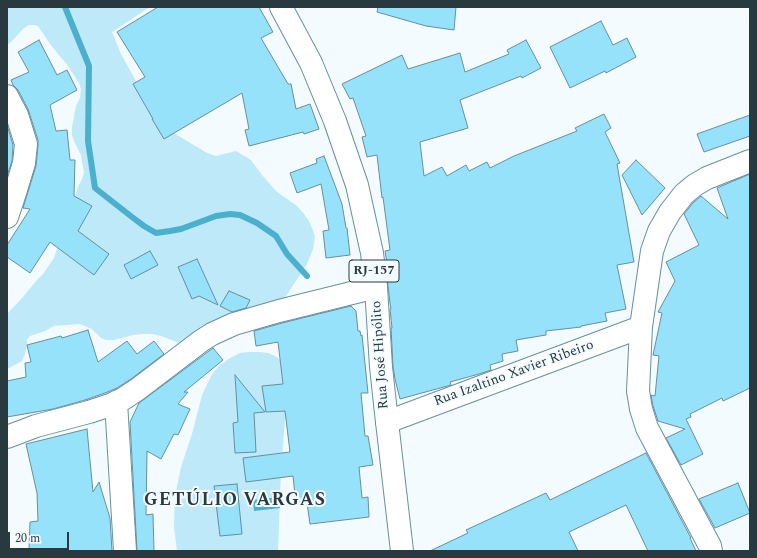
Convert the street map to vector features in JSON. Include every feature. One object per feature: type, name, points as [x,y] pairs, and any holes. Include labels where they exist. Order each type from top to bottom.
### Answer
[{"type":"street","name":"Rua José Hipólito","points":[[281,7],[311,63],[336,121],[357,184],[372,253],[376,287],[381,367],[402,551]]},
{"type":"street","points":[[7,96],[17,115],[26,144],[24,163],[7,217]]},
{"type":"street","points":[[712,551],[647,428],[640,409],[638,391],[640,327],[652,251],[659,231],[670,212],[684,194],[695,185],[707,178],[750,161]]},
{"type":"street","points":[[7,437],[36,426],[89,412],[116,402],[138,389],[201,341],[234,324],[279,311],[376,287]]},
{"type":"street","name":"Rua Izaltino Xavier Ribeiro","points":[[387,422],[640,327]]},
{"type":"street","points":[[116,402],[125,551]]},
{"type":"shaded area","points":[[7,7],[150,7],[112,32],[121,54],[141,90],[164,125],[177,135],[207,153],[216,156],[236,151],[251,160],[276,191],[297,206],[309,221],[315,237],[313,249],[307,264],[286,296],[275,304],[186,342],[179,343],[153,334],[133,335],[114,340],[106,340],[101,338],[92,329],[80,324],[54,326],[30,336],[27,339],[25,354],[22,361],[7,369],[7,314],[43,274],[54,258],[84,173],[81,155],[72,135],[76,106],[80,98],[81,89],[79,83],[38,26],[29,25],[7,45]]},
{"type":"shaded area","points":[[240,353],[268,353],[284,363],[286,407],[281,469],[278,551],[177,551],[174,527],[175,496],[181,467],[192,434],[202,395],[212,374],[219,366]]},
{"type":"water","points":[[279,497],[280,508],[254,511],[253,500]]},
{"type":"building","points":[[158,7],[259,7],[273,32],[261,38],[288,84],[291,84],[296,109],[310,104],[319,129],[304,134],[303,132],[249,146],[245,130],[249,129],[242,93],[164,139],[133,84],[145,77],[117,32]]},
{"type":"building","points":[[378,7],[456,7],[454,30],[426,26],[377,12]]},
{"type":"building","points":[[601,21],[613,45],[627,38],[636,57],[606,73],[605,71],[570,88],[550,47]]},
{"type":"building","points":[[39,40],[57,75],[67,70],[77,90],[50,105],[56,131],[67,130],[70,160],[75,160],[74,196],[92,206],[78,231],[109,254],[94,275],[50,242],[30,273],[7,257],[7,245],[30,209],[23,208],[36,166],[38,145],[38,140],[28,109],[11,80],[29,72],[18,52]]},
{"type":"building","points":[[526,40],[541,68],[522,78],[521,76],[460,100],[468,128],[420,142],[424,176],[442,167],[447,176],[466,165],[469,171],[487,162],[490,168],[514,156],[577,131],[575,128],[604,114],[611,128],[605,132],[620,163],[617,164],[634,262],[617,265],[626,309],[605,313],[607,321],[581,327],[546,331],[546,335],[516,340],[518,351],[502,354],[503,361],[490,365],[491,370],[450,382],[451,385],[400,399],[393,366],[391,309],[386,269],[388,269],[385,251],[390,250],[377,155],[367,157],[362,137],[366,136],[353,98],[350,99],[342,84],[402,55],[408,69],[460,53],[465,72],[509,54],[507,50]]},
{"type":"building","points":[[750,115],[750,136],[704,152],[697,134]]},
{"type":"building","points":[[7,125],[13,145],[12,161],[7,176]]},
{"type":"building","points":[[324,156],[342,204],[347,228],[350,255],[326,258],[323,231],[329,230],[321,184],[297,193],[290,173],[317,163],[316,159]]},
{"type":"building","points":[[636,160],[665,188],[642,215],[622,175]]},
{"type":"building","points":[[750,174],[750,388],[723,401],[722,398],[690,414],[691,417],[686,419],[703,454],[681,465],[666,438],[685,429],[658,421],[651,395],[655,396],[659,356],[653,355],[662,313],[658,312],[675,281],[666,262],[699,245],[684,214],[693,203],[701,196],[728,219],[717,188]]},
{"type":"building","points":[[150,251],[158,265],[131,279],[124,265]]},
{"type":"building","points":[[197,259],[218,305],[199,296],[192,299],[178,267]]},
{"type":"building","points":[[229,291],[250,300],[246,308],[232,312],[220,306]]},
{"type":"building","points":[[351,306],[356,311],[358,331],[360,331],[361,336],[362,335],[368,393],[361,393],[365,436],[368,436],[373,465],[359,467],[362,498],[368,497],[369,517],[310,524],[307,503],[296,504],[293,476],[246,482],[243,458],[290,452],[285,411],[266,412],[262,386],[283,384],[278,342],[256,346],[254,331]]},
{"type":"building","points":[[88,330],[98,362],[127,341],[137,354],[154,341],[164,354],[131,379],[117,388],[105,393],[53,409],[7,417],[7,381],[26,377],[25,363],[31,362],[27,345],[61,336],[62,338]]},
{"type":"building","points":[[213,348],[223,360],[184,392],[188,392],[178,404],[190,409],[178,435],[174,434],[161,459],[147,451],[146,515],[153,514],[154,551],[137,551],[130,422],[139,403]]},
{"type":"building","points":[[235,375],[265,412],[254,413],[256,452],[235,453],[233,423],[238,422]]},
{"type":"building","points":[[87,429],[93,492],[99,482],[110,518],[112,551],[29,550],[30,522],[38,521],[37,493],[26,444]]},
{"type":"building","points":[[646,453],[691,538],[696,551],[648,551],[626,505],[569,532],[578,551],[430,551],[468,533],[466,530],[546,493],[550,500]]},
{"type":"building","points":[[738,483],[750,513],[715,528],[699,499]]},
{"type":"building","points":[[237,484],[242,534],[220,536],[214,486]]},
{"type":"waterway","points":[[65,7],[89,66],[88,141],[95,188],[144,226],[156,233],[181,229],[216,216],[230,214],[240,215],[257,223],[276,236],[287,254],[307,276]]},
{"type":"district","name":"GETÚLIO VARGAS","points":[[235,501]]}]
